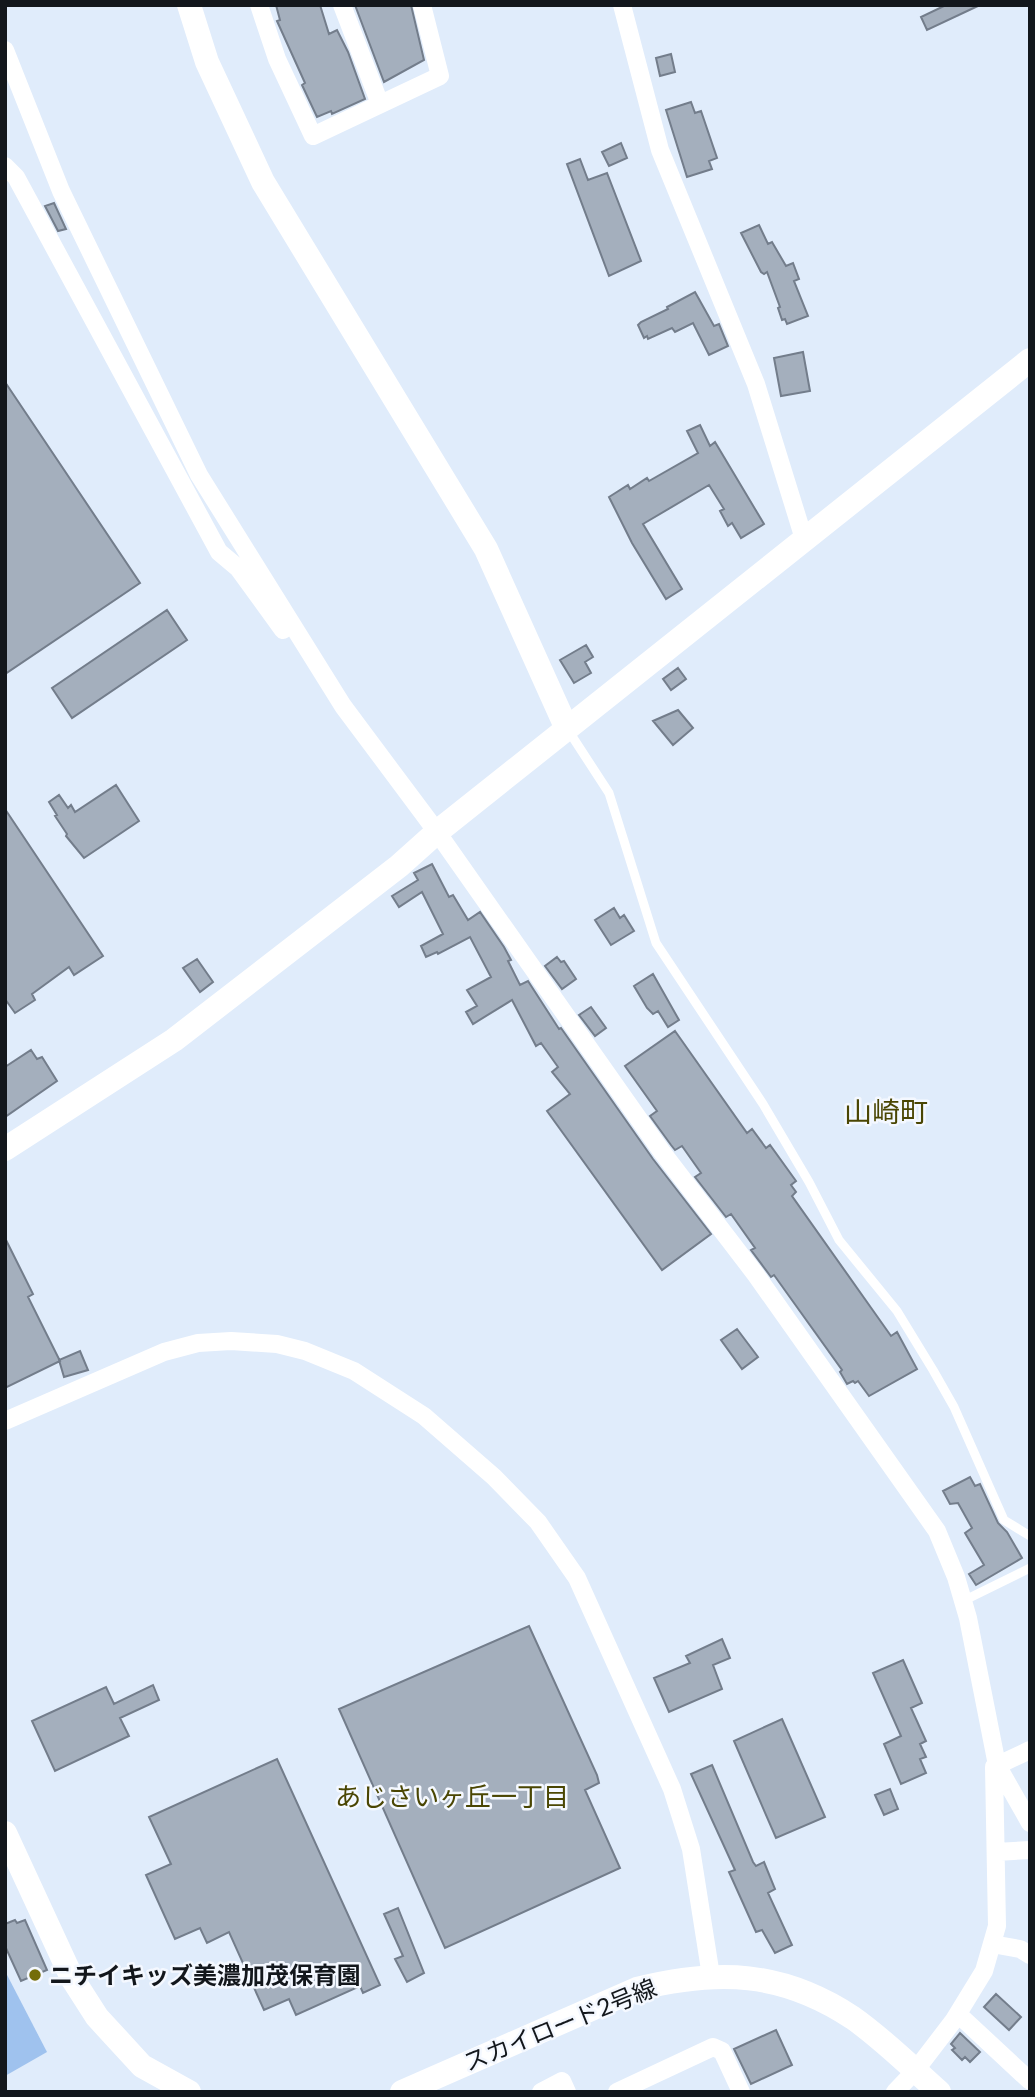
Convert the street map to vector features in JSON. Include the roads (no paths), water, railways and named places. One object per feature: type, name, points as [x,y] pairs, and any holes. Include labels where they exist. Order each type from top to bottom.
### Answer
[{"type":"street","points":[[189,5],[207,62],[263,182],[486,549],[567,729]]},
{"type":"street","points":[[260,5],[276,59],[313,136],[440,76],[422,5]]},
{"type":"street","points":[[342,5],[380,104]]},
{"type":"street","points":[[622,5],[660,150],[756,384],[804,539]]},
{"type":"street","points":[[5,50],[61,191],[199,475],[331,687],[438,832],[662,1152],[756,1275],[937,1531],[957,1577],[997,1765],[1030,1824]]},
{"type":"street","points":[[5,166],[16,177],[219,552],[238,568],[305,661],[331,687]]},
{"type":"street","points":[[5,1149],[174,1040],[399,866],[438,832],[1030,360]]},
{"type":"street","points":[[5,1421],[164,1352],[198,1343],[231,1341],[276,1344],[306,1351],[354,1371],[424,1416],[494,1477],[538,1522],[576,1578],[672,1789],[691,1849],[711,1976]]},
{"type":"street","points":[[895,2092],[915,2071],[958,2014],[984,1971],[997,1926],[994,1767],[1030,1750]]},
{"type":"street","points":[[6,1838],[72,1978],[97,2017],[142,2066],[189,2092]]},
{"type":"street","points":[[996,1852],[1030,1850]]},
{"type":"street","points":[[992,1944],[1020,1949],[1030,1955]]},
{"type":"street","name":"スカイロード2号線","points":[[402,2092],[637,1989],[711,1976],[763,1979],[807,1993],[854,2019],[939,2092]]},
{"type":"street","points":[[958,2014],[1030,2081]]},
{"type":"street","points":[[617,2092],[713,2047],[722,2051],[741,2092]]},
{"type":"street","points":[[541,2092],[562,2081],[567,2092]]},
{"type":"lane","points":[[567,729],[609,793],[656,943],[763,1104],[809,1182],[839,1240],[897,1311],[933,1370],[954,1407],[1004,1520],[1030,1536]]},
{"type":"lane","points":[[963,1601],[1030,1568]]},
{"type":"place","name":"ニチイキッズ美濃加茂保育園","points":[[35,1975]]},
{"type":"district","name":"山崎町","points":[[886,1112]]},
{"type":"district","name":"あじさいヶ丘一丁目","points":[[452,1797]]}]
